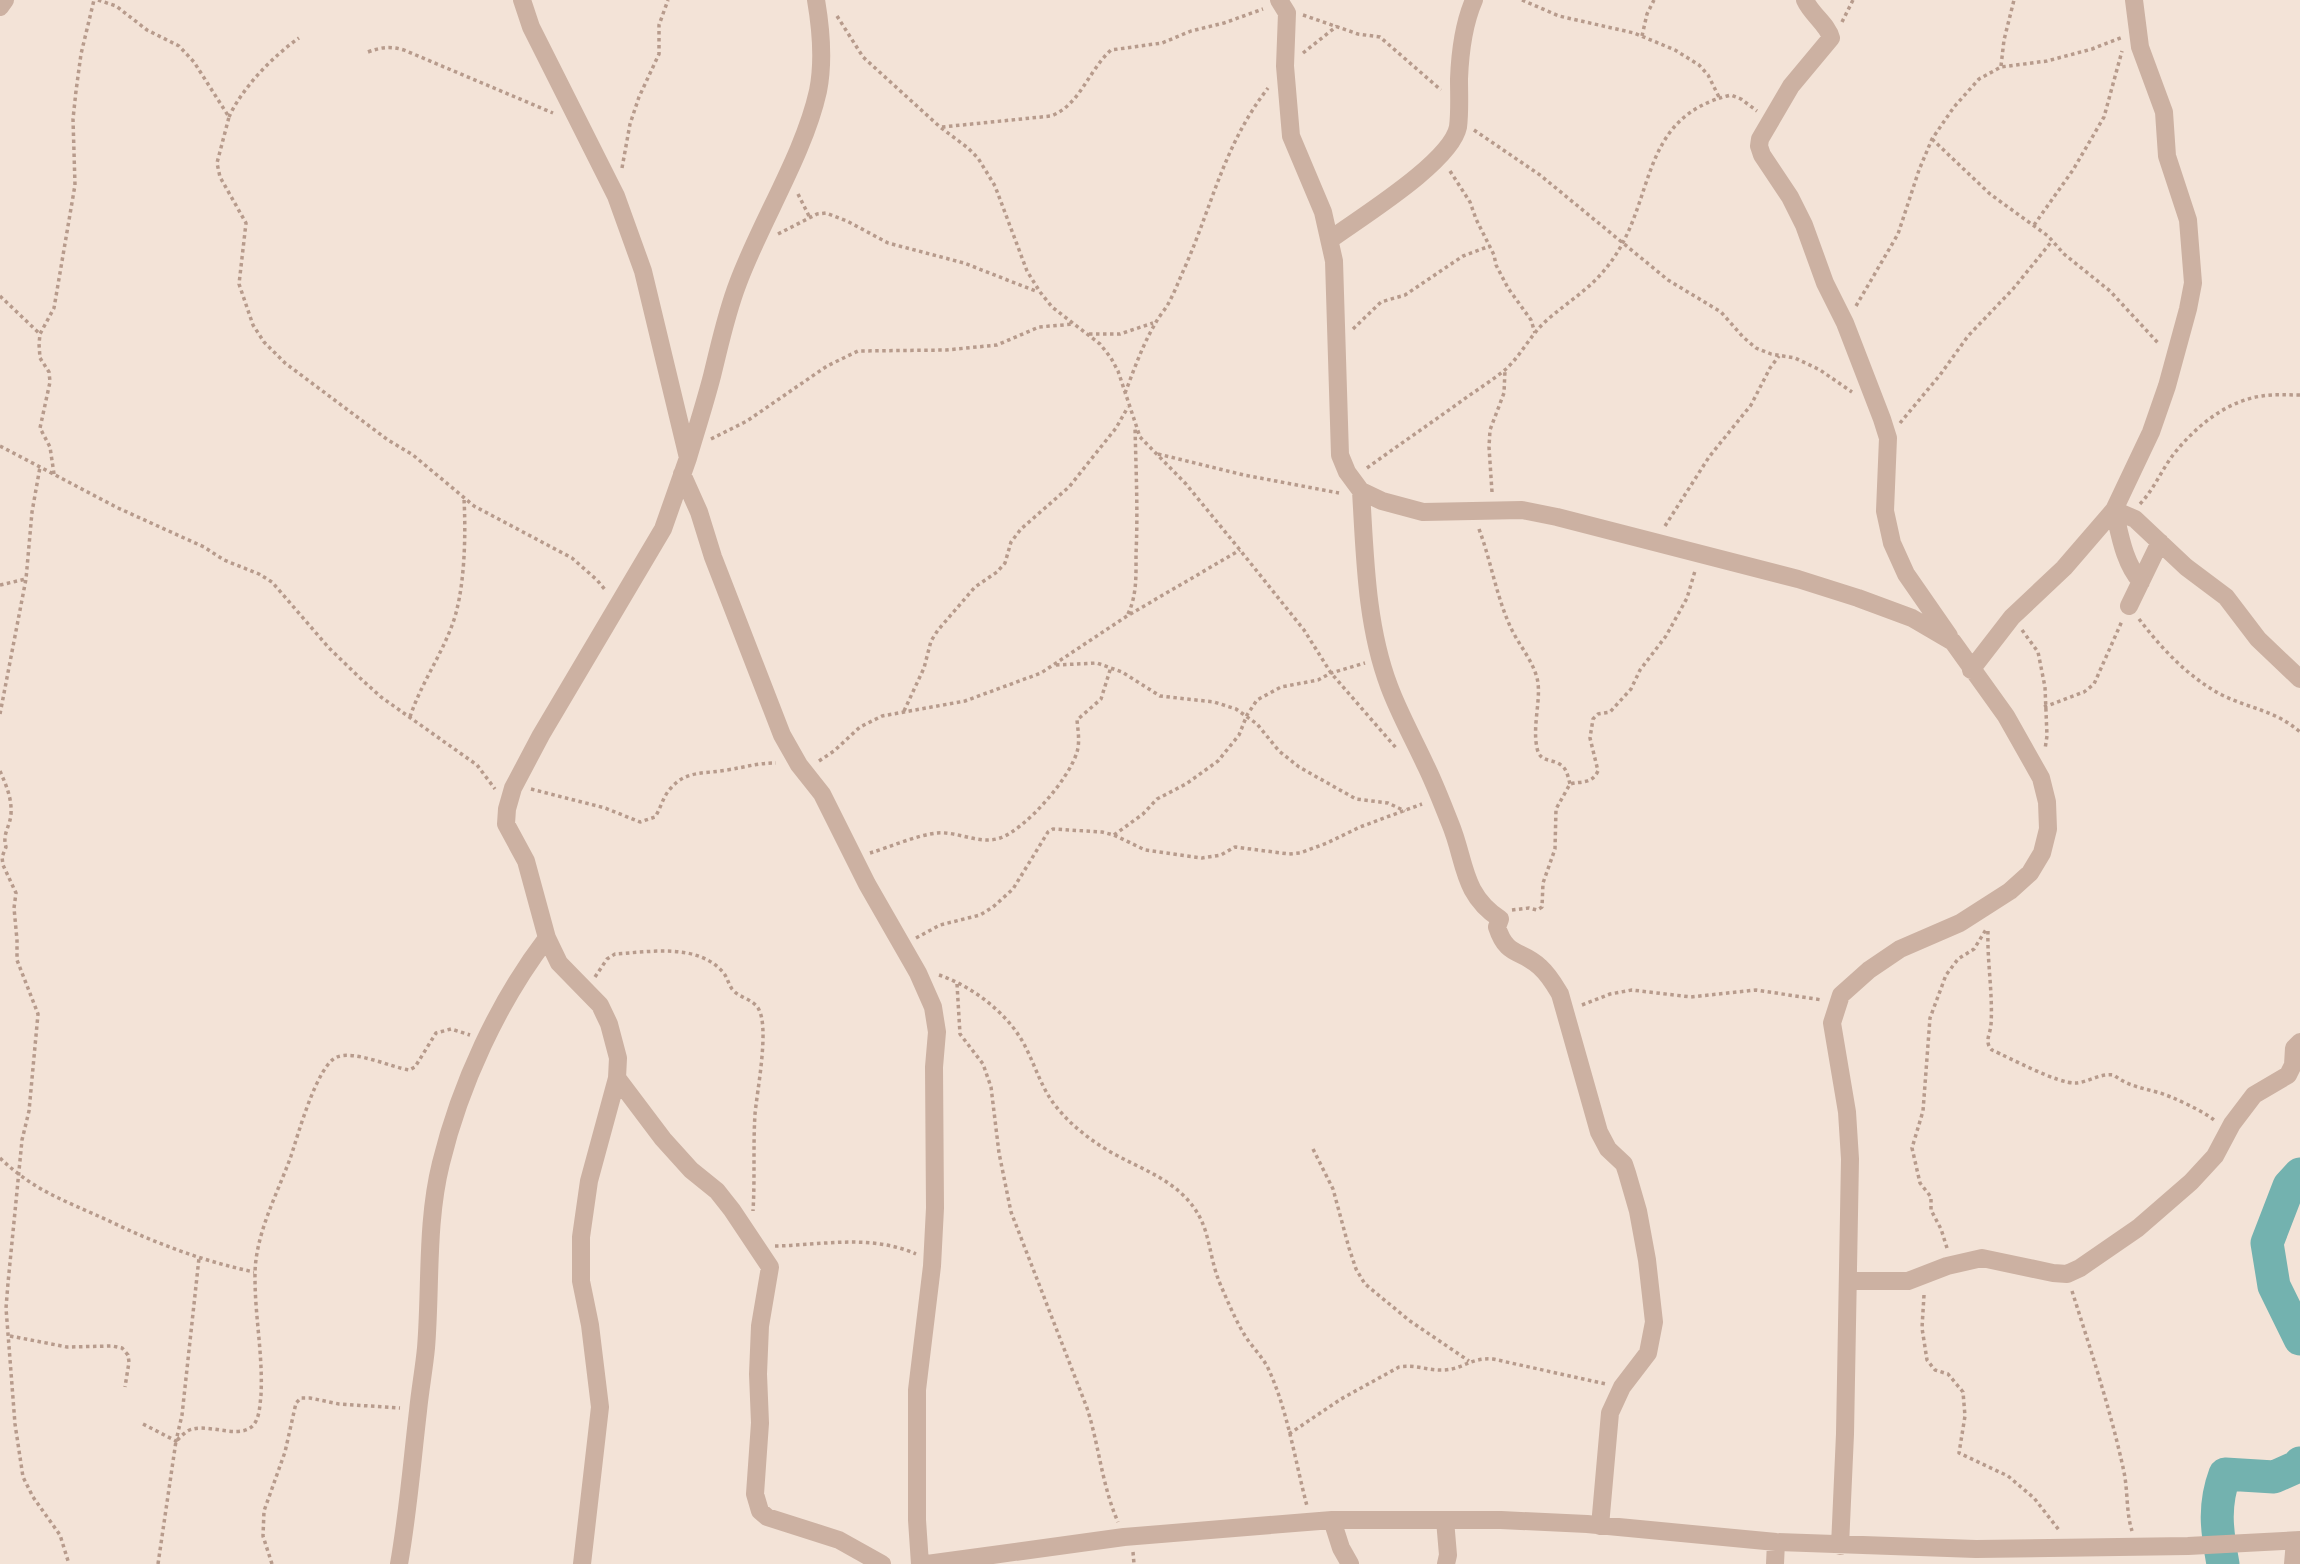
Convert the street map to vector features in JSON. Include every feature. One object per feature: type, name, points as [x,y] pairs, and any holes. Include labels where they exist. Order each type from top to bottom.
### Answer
[{"type":"street","points":[[0,7],[5,0]]},
{"type":"street","points":[[522,0],[531,27],[616,196],[643,271],[687,458],[782,735],[801,767],[822,794],[933,1007],[937,1032],[933,1067],[936,1163],[932,1266],[917,1390],[917,1520],[920,1564]]},
{"type":"street","points":[[582,1564],[600,1407],[590,1325],[581,1281],[581,1237],[589,1181],[617,1078],[618,1058],[609,1024],[600,1005],[559,963],[547,938],[526,861],[506,824],[507,809],[516,783],[663,529],[712,377],[722,328],[755,242],[811,116],[821,65],[816,0]]},
{"type":"street","points":[[1331,239],[1412,180],[1447,149],[1455,135],[1459,75],[1467,20],[1474,0]]},
{"type":"street","points":[[1805,0],[1810,12],[1829,31],[1831,38],[1791,86],[1760,139],[1759,146],[1804,225],[1825,283],[1846,323],[1888,438],[1885,511],[1892,543],[1906,574],[1971,670],[2006,716],[2041,778],[2047,802],[2048,829],[2042,853],[2030,873],[1997,900],[1960,923],[1900,949],[1869,970],[1840,995],[1832,1023],[1847,1112],[1850,1159],[1849,1282],[1840,1546]]},
{"type":"street","points":[[2134,0],[2140,47],[2164,112],[2167,156],[2184,202],[2192,243],[2193,283],[2167,386],[2121,513],[2125,554],[2134,574],[2141,582]]},
{"type":"street","points":[[1280,1],[1287,13],[1285,66],[1291,136],[1323,212],[1331,239],[1334,261],[1335,345],[1339,376],[1340,455],[1358,490],[1369,602],[1388,686],[1451,824],[1470,886],[1480,905],[1500,919],[1497,927],[1506,947],[1538,965],[1551,978],[1565,1011],[1599,1132],[1608,1149],[1623,1164],[1638,1211],[1654,1322],[1652,1340],[1642,1364],[1622,1387],[1610,1413],[1600,1526]]},
{"type":"street","points":[[1358,490],[1382,501],[1423,512],[1522,510],[1613,530],[1700,556],[1798,579],[1858,598],[1913,618],[1953,642]]},
{"type":"street","points":[[2121,513],[2226,597],[2258,639],[2300,679]]},
{"type":"street","points":[[1971,670],[2012,617],[2121,513]]},
{"type":"street","points":[[2129,606],[2160,542]]},
{"type":"street","points":[[399,1564],[408,1513],[426,1347],[435,1201],[440,1164],[458,1106],[486,1040],[534,955],[547,938]]},
{"type":"street","points":[[1849,1282],[1908,1282],[1947,1266],[1982,1258],[2026,1269],[2067,1274],[2080,1268],[2168,1204],[2215,1156],[2240,1112],[2254,1095],[2288,1075],[2293,1065],[2294,1048],[2300,1042]]},
{"type":"street","points":[[617,1078],[663,1139],[691,1170],[717,1191],[770,1267],[760,1326],[756,1504],[766,1517],[839,1540],[882,1564]]},
{"type":"street","points":[[927,1564],[1124,1537],[1332,1520],[1501,1520],[1840,1546],[1976,1549],[2297,1540],[2293,1564]]},
{"type":"street","points":[[1332,1520],[1341,1548],[1350,1564]]},
{"type":"street","points":[[1444,1520],[1448,1555],[1446,1564]]},
{"type":"street","points":[[1775,1564],[1776,1542]]},
{"type":"path","points":[[54,474],[50,447],[40,428],[50,382],[49,372],[40,358],[40,334],[54,308],[75,185],[73,119],[80,54],[96,0],[116,6],[147,30],[179,46],[194,62],[229,117]]},
{"type":"path","points":[[616,196],[630,124],[659,54],[659,25],[668,0]]},
{"type":"path","points":[[1522,0],[1559,16],[1609,26],[1675,50],[1699,65],[1708,75],[1719,97]]},
{"type":"path","points":[[1642,36],[1647,14],[1654,0]]},
{"type":"path","points":[[2001,67],[2004,40],[2014,0]]},
{"type":"path","points":[[940,127],[1051,116],[1059,113],[1078,97],[1086,79],[1111,50],[1162,43],[1280,1]]},
{"type":"path","points":[[834,13],[863,57],[940,127],[968,148],[987,171],[1027,271],[1052,307],[1089,334],[1111,358],[1140,437],[1186,484],[1304,630],[1331,673],[1402,755]]},
{"type":"path","points":[[1300,14],[1385,41],[1441,90],[1476,132],[1540,175],[1668,280],[1721,312],[1756,348],[1795,358],[1820,370],[1879,412]]},
{"type":"path","points":[[1125,395],[1141,352],[1181,278],[1220,171],[1237,133],[1285,66],[1336,26]]},
{"type":"path","points":[[1846,323],[1898,234],[1919,170],[1933,139],[1954,107],[1979,79],[2001,67],[2047,61],[2092,49],[2130,34],[2119,57],[2104,117],[2073,170],[2034,225]]},
{"type":"path","points":[[299,38],[287,46],[244,91],[229,117],[218,163],[220,177],[246,223],[239,284],[253,325],[264,342],[285,363],[357,414],[388,440],[413,455],[464,498],[494,519],[572,558],[597,580],[617,607]]},
{"type":"path","points":[[368,52],[394,47],[404,50],[581,124]]},
{"type":"path","points":[[1156,454],[1244,475],[1358,490],[1505,369],[1545,322],[1588,289],[1624,243],[1652,165],[1681,117],[1696,106],[1731,94],[1772,121]]},
{"type":"path","points":[[1933,139],[1990,194],[2034,225],[2110,291],[2174,357]]},
{"type":"path","points":[[1447,149],[1446,164],[1462,186],[1496,265],[1508,288],[1531,320],[1535,334]]},
{"type":"path","points":[[755,242],[826,213],[888,243],[964,263],[1040,292]]},
{"type":"path","points":[[1888,438],[1968,336],[2013,289],[2052,241]]},
{"type":"path","points":[[1335,345],[1381,303],[1405,295],[1463,256],[1490,246]]},
{"type":"path","points":[[0,296],[40,334]]},
{"type":"path","points":[[1089,334],[1120,334],[1155,323]]},
{"type":"path","points":[[687,458],[711,439],[732,430],[827,366],[858,352],[946,351],[997,345],[1040,327],[1074,324]]},
{"type":"path","points":[[1655,543],[1709,457],[1751,405],[1779,355]]},
{"type":"path","points":[[1500,919],[1512,910],[1538,910],[1542,907],[1543,883],[1555,849],[1556,809],[1570,784],[1564,767],[1546,760],[1537,750],[1536,675],[1503,609],[1494,582],[1480,512],[1492,487],[1490,430],[1504,393],[1505,369]]},
{"type":"path","points":[[2121,513],[2156,484],[2172,456],[2209,420],[2230,406],[2260,396],[2300,395]]},
{"type":"path","points":[[904,710],[924,668],[931,641],[938,630],[975,587],[1005,563],[1011,542],[1021,529],[1069,487],[1116,428],[1128,407]]},
{"type":"path","points":[[1127,616],[1134,602],[1138,517],[1135,423]]},
{"type":"path","points":[[0,446],[118,508],[272,582],[329,648],[382,697],[477,765],[486,774],[507,809]]},
{"type":"path","points":[[0,714],[26,579],[32,512],[40,467]]},
{"type":"path","points":[[410,717],[415,701],[453,625],[465,548],[464,498]]},
{"type":"path","points":[[516,783],[543,793],[605,808],[640,822],[655,817],[670,788],[681,778],[692,774],[730,770],[753,763],[801,767],[834,751],[860,727],[882,716],[965,701],[1054,665],[1127,616],[1240,550]]},
{"type":"path","points":[[1570,784],[1588,782],[1595,777],[1598,771],[1590,738],[1592,719],[1598,714],[1610,712],[1619,703],[1667,636],[1688,598],[1700,556]]},
{"type":"path","points":[[0,585],[26,579]]},
{"type":"path","points":[[2044,707],[2084,692],[2094,684],[2129,606],[2177,663],[2201,681],[2223,695],[2276,715],[2300,732]]},
{"type":"path","points":[[2012,617],[2038,652],[2045,687],[2047,736],[2041,778]]},
{"type":"path","points":[[1114,835],[1143,814],[1157,799],[1176,790],[1218,761],[1239,735],[1257,700],[1264,695],[1289,685],[1318,680],[1331,673],[1362,665],[1379,654]]},
{"type":"path","points":[[1054,665],[1088,662],[1111,667],[1160,696],[1214,702],[1236,709],[1247,715],[1279,751],[1299,767],[1356,799],[1388,803],[1405,811]]},
{"type":"path","points":[[855,857],[935,833],[986,841],[1017,830],[1053,791],[1072,764],[1079,741],[1077,720],[1101,699],[1111,667]]},
{"type":"path","points":[[0,771],[11,804],[10,818],[3,838],[6,846],[2,857],[16,893],[13,908],[17,960],[38,1014],[29,1111],[18,1175],[6,1308],[15,1424],[23,1478],[60,1535],[69,1564]]},
{"type":"path","points":[[900,941],[919,938],[940,925],[980,915],[993,907],[1013,889],[1048,832],[1053,830],[1102,832],[1145,850],[1202,858],[1221,855],[1235,847],[1289,854],[1300,853],[1431,800]]},
{"type":"path","points":[[1947,1266],[1947,1246],[1931,1210],[1931,1197],[1920,1183],[1912,1149],[1923,1111],[1930,1018],[1946,975],[1958,959],[1974,949],[1988,927],[1997,900]]},
{"type":"path","points":[[1988,927],[1991,1024],[1988,1047],[2071,1083],[2114,1075],[2122,1082],[2162,1093],[2206,1113],[2227,1135]]},
{"type":"path","points":[[586,989],[607,959],[615,954],[694,953],[715,964],[725,973],[729,986],[758,1008],[763,1021],[753,1143],[752,1240],[888,1244],[916,1254],[932,1266]]},
{"type":"path","points":[[914,967],[944,977],[974,993],[1004,1016],[1018,1032],[1039,1081],[1065,1117],[1089,1139],[1168,1182],[1198,1210],[1207,1231],[1215,1271],[1221,1286],[1244,1334],[1266,1364],[1275,1384],[1311,1521]]},
{"type":"path","points":[[957,984],[960,1034],[983,1064],[991,1087],[999,1153],[1011,1212],[1087,1408],[1097,1438],[1106,1489],[1124,1537]]},
{"type":"path","points":[[1565,1011],[1610,994],[1632,990],[1691,997],[1756,990],[1810,997],[1838,1004]]},
{"type":"path","points":[[176,1441],[193,1428],[244,1432],[252,1428],[258,1419],[262,1374],[255,1272],[265,1225],[305,1114],[320,1078],[334,1058],[345,1055],[409,1070],[415,1067],[436,1033],[451,1029],[486,1040]]},
{"type":"path","points":[[1313,1149],[1333,1189],[1356,1269],[1365,1283],[1432,1337],[1469,1361]]},
{"type":"path","points":[[0,1158],[18,1175],[43,1192],[131,1233],[199,1258],[255,1272]]},
{"type":"path","points":[[158,1564],[176,1441],[183,1415],[199,1258]]},
{"type":"path","points":[[2067,1274],[2101,1381],[2124,1474],[2129,1522],[2137,1546]]},
{"type":"path","points":[[1928,1275],[1922,1328],[1927,1360],[1934,1370],[1948,1374],[1963,1392],[1965,1416],[1959,1453],[2008,1476],[2034,1498],[2049,1514],[2068,1547]]},
{"type":"path","points":[[10,1336],[67,1347],[122,1348],[128,1355],[129,1362],[125,1387]]},
{"type":"path","points":[[1288,1435],[1341,1399],[1399,1367],[1409,1365],[1442,1370],[1480,1358],[1493,1359],[1578,1380],[1622,1387]]},
{"type":"path","points":[[272,1564],[263,1536],[264,1511],[285,1452],[296,1403],[301,1398],[310,1398],[351,1405],[418,1408]]},
{"type":"path","points":[[143,1424],[176,1441]]},
{"type":"waterway","points":[[2300,1174],[2289,1186],[2267,1243],[2274,1286],[2300,1339]]},
{"type":"waterway","points":[[2223,1564],[2217,1519],[2225,1474],[2274,1477],[2299,1466],[2300,1463]]}]
